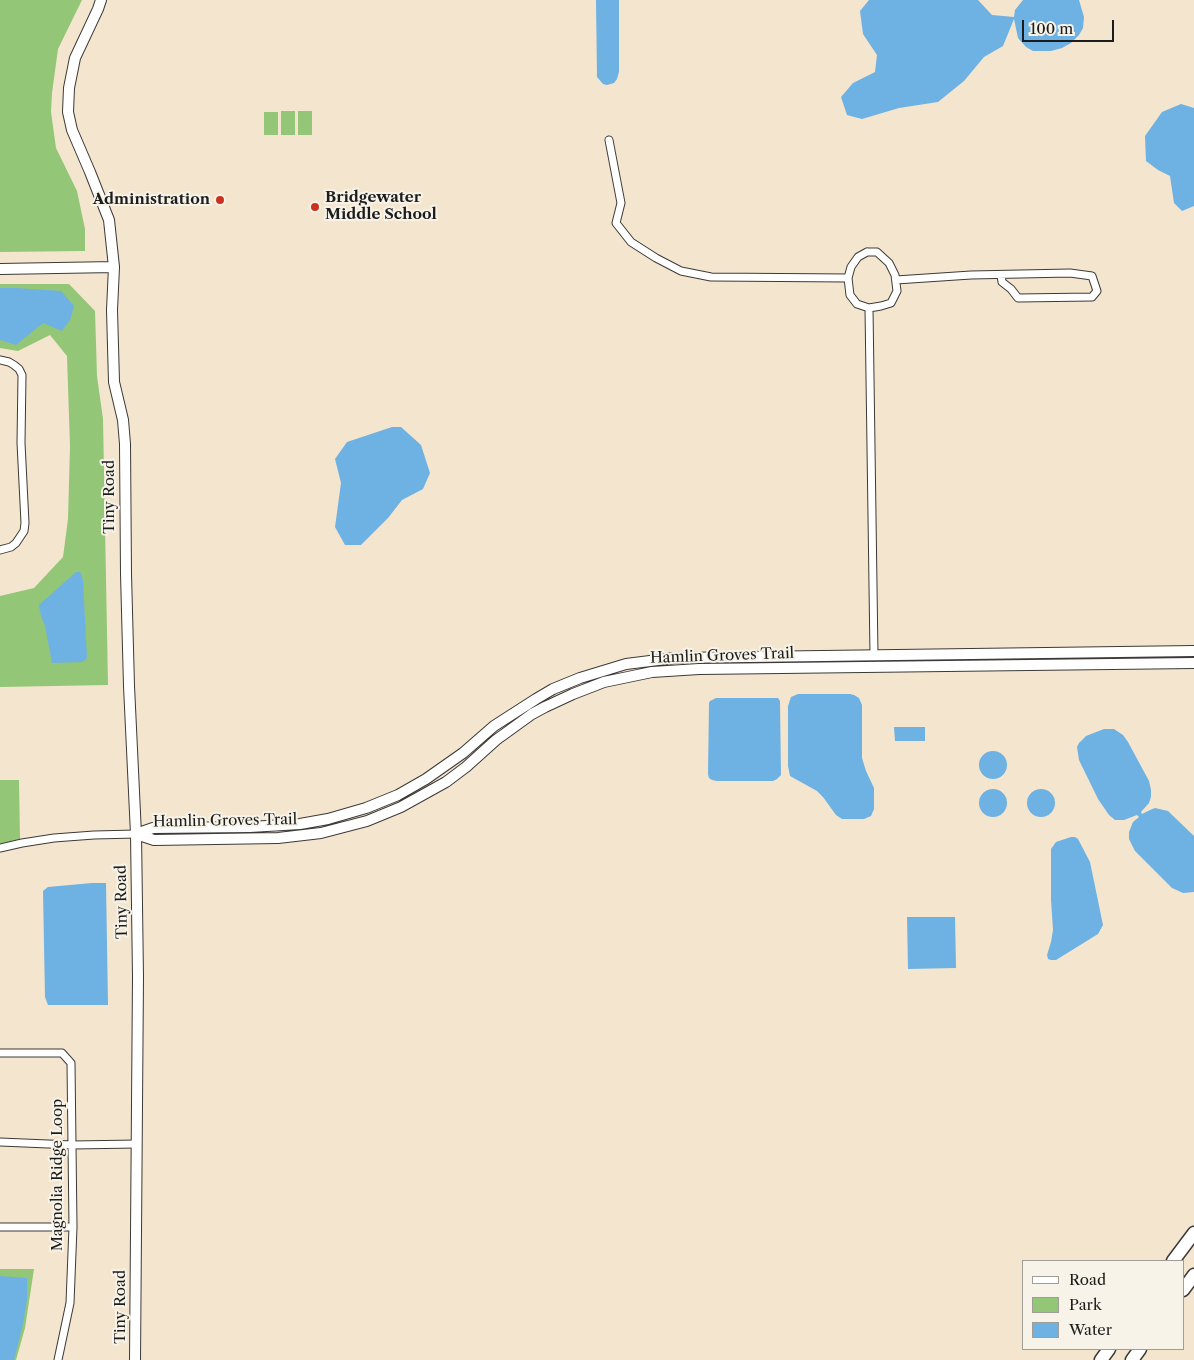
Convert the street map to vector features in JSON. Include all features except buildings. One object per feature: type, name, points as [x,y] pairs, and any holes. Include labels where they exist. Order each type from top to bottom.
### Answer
[{"type":"highway","points":[[1174,1260],[1194,1233]]},
{"type":"highway","points":[[1184,1289],[1194,1275]]},
{"type":"street","name":"Tiny Road","points":[[100,0],[98,9],[75,58],[69,88],[68,112],[72,130],[109,220],[114,268],[112,310],[114,382],[123,420],[125,444],[128,667],[136,834],[138,977],[135,1360]]},
{"type":"street","points":[[609,140],[622,203],[616,223],[631,242],[656,258],[681,270],[711,277],[848,278]]},
{"type":"street","points":[[867,252],[877,252],[889,263],[896,280],[897,291],[891,303],[869,308],[856,304],[850,295],[848,278],[851,266],[858,256],[867,252]]},
{"type":"street","points":[[0,269],[114,268]]},
{"type":"street","points":[[896,280],[971,275],[1070,273],[1092,276],[1098,291],[1092,297],[1018,298],[1002,282],[1001,275]]},
{"type":"street","points":[[869,308],[875,667]]},
{"type":"street","points":[[0,360],[14,365],[22,375],[21,443],[25,523],[24,531],[16,542],[11,547],[0,550]]},
{"type":"street","name":"Hamlin Groves Trail","points":[[136,834],[153,828],[259,827],[300,824],[328,819],[366,808],[398,795],[426,779],[451,762],[506,718],[553,689],[609,668],[642,662],[674,658],[1194,651]]},
{"type":"street","points":[[674,658],[674,670]]},
{"type":"street","name":"Hamlin Groves Trail","points":[[136,834],[154,840],[278,838],[321,833],[366,821],[401,807],[441,785],[466,767],[496,740],[532,714],[585,689],[618,679],[652,672],[674,670],[1194,663]]},
{"type":"street","points":[[0,848],[54,838],[136,834]]},
{"type":"street","name":"Magnolia Ridge Loop","points":[[0,1053],[62,1053],[71,1063],[73,1227],[70,1303],[58,1360]]},
{"type":"street","points":[[0,1142],[72,1145],[137,1144]]},
{"type":"street","points":[[0,1227],[73,1227]]},
{"type":"green space","points":[[0,0],[82,0],[58,49],[51,112],[56,148],[77,191],[85,229],[85,251],[0,252]]},
{"type":"green space","points":[[281,111],[295,111],[295,135],[281,135]]},
{"type":"green space","points":[[298,111],[312,111],[312,135],[298,135]]},
{"type":"green space","points":[[264,112],[278,112],[278,135],[264,135]]},
{"type":"green space","points":[[0,284],[69,284],[95,311],[97,376],[103,419],[108,685],[0,687],[0,596],[34,588],[63,557],[68,519],[70,446],[67,356],[50,335],[18,351],[0,348]]},
{"type":"green space","points":[[0,780],[19,780],[20,839],[0,844]]},
{"type":"green space","points":[[0,1269],[34,1269],[25,1328],[16,1360],[0,1360]]},
{"type":"water","points":[[596,0],[619,0],[619,72],[614,83],[607,85],[603,84],[597,77]]},
{"type":"water","points":[[869,0],[978,0],[992,15],[1014,17],[1015,10],[1023,0],[1079,0],[1084,17],[1083,28],[1071,43],[1062,48],[1051,51],[1033,51],[1026,47],[1018,38],[1014,19],[1003,46],[984,57],[964,81],[938,102],[899,108],[862,119],[847,115],[841,97],[853,83],[875,72],[877,55],[863,34],[860,11]]},
{"type":"water","points":[[1181,104],[1194,108],[1194,206],[1182,211],[1174,203],[1170,176],[1146,161],[1145,136],[1162,112]]},
{"type":"water","points":[[0,288],[61,291],[74,306],[70,320],[62,331],[43,323],[16,345],[0,340]]},
{"type":"water","points":[[392,427],[401,427],[421,445],[430,473],[423,489],[402,500],[388,518],[361,545],[345,545],[335,527],[341,483],[335,459],[347,442]]},
{"type":"water","points":[[76,572],[80,572],[83,580],[87,658],[83,662],[52,663],[39,605]]},
{"type":"water","points":[[798,694],[850,694],[859,698],[862,705],[862,758],[874,788],[874,809],[871,816],[864,819],[842,819],[836,815],[817,791],[790,776],[788,766],[788,706],[791,697]]},
{"type":"water","points":[[716,698],[778,698],[780,701],[781,775],[777,779],[773,781],[717,781],[709,778],[709,703]]},
{"type":"water","points":[[894,727],[925,727],[925,741],[895,741]]},
{"type":"water","points":[[1104,729],[1114,729],[1123,735],[1149,781],[1151,797],[1149,803],[1141,812],[1142,814],[1155,808],[1168,811],[1194,836],[1194,892],[1183,893],[1172,888],[1135,851],[1129,839],[1129,832],[1133,822],[1139,817],[1137,815],[1124,820],[1115,820],[1109,815],[1098,799],[1079,760],[1077,747],[1086,736]]},
{"type":"water","points":[[993,751],[1003,755],[1007,765],[1003,775],[993,779],[983,775],[979,765],[983,755]]},
{"type":"water","points":[[993,789],[1003,793],[1007,803],[1003,813],[993,817],[983,813],[979,803],[983,793]]},
{"type":"water","points":[[1041,789],[1051,793],[1055,803],[1051,813],[1041,817],[1031,813],[1027,803],[1031,793]]},
{"type":"water","points":[[1071,837],[1078,839],[1090,862],[1103,925],[1098,934],[1056,960],[1051,960],[1048,959],[1047,955],[1053,930],[1051,849],[1056,842]]},
{"type":"water","points":[[106,883],[108,1005],[48,1005],[45,997],[43,891],[48,887]]},
{"type":"water","points":[[907,917],[955,917],[956,968],[908,969]]},
{"type":"water","points":[[0,1276],[27,1278],[27,1299],[14,1360],[0,1360]]},
{"type":"place","name":"Administration","points":[[220,200]]},
{"type":"place","name":"Bridgewater Middle School","points":[[315,207]]}]
